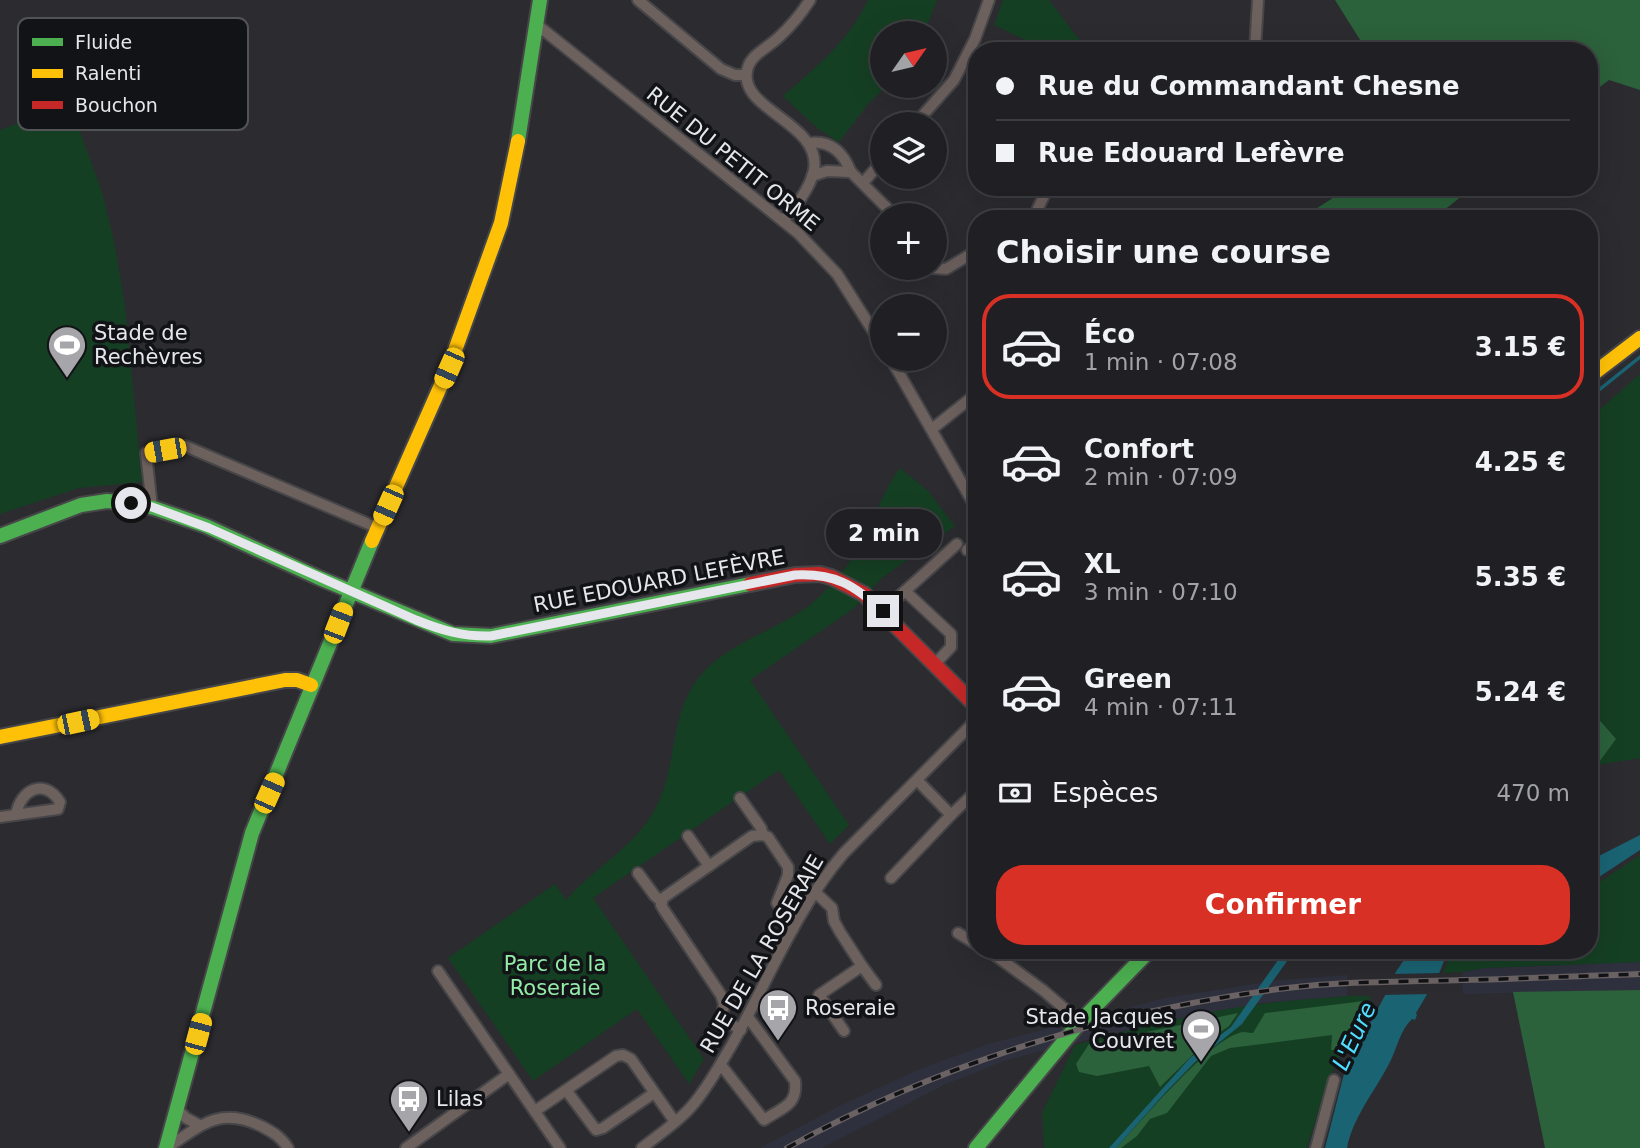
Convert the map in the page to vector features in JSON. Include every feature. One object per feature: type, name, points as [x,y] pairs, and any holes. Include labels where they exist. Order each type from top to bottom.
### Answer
[{"type":"street","points":[[166,1148],[252,833],[350,592],[449,368],[501,223],[523,117],[540,0]]},
{"type":"street","points":[[638,0],[721,69],[735,75],[747,75]]},
{"type":"street","points":[[783,221],[800,201],[812,176],[814,159],[802,134],[755,98],[747,75],[755,56],[791,25],[810,0]]},
{"type":"street","points":[[973,42],[989,0]]},
{"type":"street","points":[[1256,42],[1258,0]]},
{"type":"street","name":"RUE DU PETIT ORME","points":[[536,24],[783,221],[837,274],[870,326]]},
{"type":"street","points":[[926,112],[954,80],[968,53]]},
{"type":"street","points":[[808,143],[822,142],[836,149],[851,172],[882,203]]},
{"type":"street","points":[[812,176],[827,171],[851,172]]},
{"type":"street","points":[[863,183],[870,175]]},
{"type":"street","points":[[947,270],[968,256]]},
{"type":"street","points":[[1598,370],[1640,338]]},
{"type":"street","points":[[898,371],[968,494]]},
{"type":"street","points":[[932,429],[968,400]]},
{"type":"street","points":[[152,507],[145,453],[184,446],[378,528]]},
{"type":"street","name":"RUE EDOUARD LEFÈVRE","points":[[0,536],[84,505],[105,501],[152,507],[209,528],[439,629],[469,636],[491,636],[795,575],[820,574],[864,594],[968,698]]},
{"type":"street","points":[[883,611],[905,591],[967,546]]},
{"type":"street","points":[[905,591],[951,634],[951,647],[935,664]]},
{"type":"street","points":[[0,737],[285,680],[297,680],[311,685]]},
{"type":"street","name":"RUE DE LA ROSERAIE","points":[[642,1148],[675,1122],[702,1093],[721,1065],[793,929],[826,874],[968,728]]},
{"type":"street","points":[[917,780],[951,816]]},
{"type":"street","points":[[740,798],[763,835]]},
{"type":"street","points":[[891,878],[968,799]]},
{"type":"street","points":[[0,817],[16,815]]},
{"type":"street","points":[[662,902],[668,894],[752,836],[763,835],[768,837],[788,867],[777,903],[793,929]]},
{"type":"street","points":[[688,836],[709,866]]},
{"type":"street","points":[[638,873],[662,902],[664,910],[721,995],[724,1004],[722,1016],[741,1030]]},
{"type":"street","points":[[815,892],[832,908],[834,921],[840,932],[876,985]]},
{"type":"street","points":[[958,933],[968,939]]},
{"type":"street","points":[[1000,959],[1080,1022]]},
{"type":"street","points":[[976,1148],[1080,1022],[1141,959]]},
{"type":"street","points":[[844,1031],[819,995],[862,966]]},
{"type":"street","points":[[438,971],[560,1148]]},
{"type":"street","points":[[721,1065],[764,1119],[794,1099],[795,1081],[748,1017]]},
{"type":"street","points":[[535,1111],[616,1056],[624,1055],[631,1059],[675,1122]]},
{"type":"street","points":[[406,1148],[509,1074]]},
{"type":"street","points":[[1316,1148],[1334,1080]]},
{"type":"street","points":[[566,1090],[596,1130],[654,1093]]},
{"type":"street","points":[[177,1110],[199,1125]]},
{"type":"street","points":[[166,1148],[199,1125],[232,1116],[255,1123],[280,1136],[288,1148]]},
{"type":"shaded area","points":[[1640,962],[1640,990],[1463,994],[1462,972],[1484,968]]},
{"type":"shaded area","points":[[1347,975],[1347,996],[1262,1003],[1147,1025],[1010,1059],[946,1084],[822,1148],[760,1148],[843,1104],[920,1069],[988,1044],[1165,998],[1280,980]]},
{"type":"green space","points":[[868,0],[937,0],[929,21],[870,21],[870,98],[874,98],[839,142],[818,129],[783,96],[841,41]]},
{"type":"green space","points":[[1003,0],[1049,0],[1081,42],[1030,42],[994,25]]},
{"type":"green space","points":[[1335,0],[1640,0],[1640,90],[1609,80],[1598,88],[1598,42],[1361,42]]},
{"type":"green space","name":"Stade de Rechèvres","points":[[18,123],[18,130],[79,130],[102,192],[114,241],[125,305],[142,482],[79,488],[0,514],[0,130]]},
{"type":"green space","points":[[1336,196],[1462,196],[1444,210],[1314,210]]},
{"type":"green space","points":[[1640,374],[1640,758],[1598,765],[1616,739],[1598,718],[1598,411]]},
{"type":"green space","name":"Parc de la Roseraie","points":[[900,468],[928,491],[955,526],[882,578],[853,609],[750,680],[849,825],[830,844],[779,770],[593,898],[704,1059],[689,1084],[637,1009],[533,1081],[448,958],[555,884],[566,900],[627,845],[649,820],[664,789],[683,706],[700,676],[727,652],[790,618],[826,590],[855,554]]},
{"type":"green space","points":[[1598,718],[1616,739],[1598,764]]},
{"type":"green space","points":[[1640,855],[1640,962],[1484,968],[1443,973],[1451,959],[1598,959],[1598,882]]},
{"type":"green space","points":[[1640,990],[1640,1148],[1545,1148],[1513,992]]},
{"type":"green space","name":"Stade Jacques Couvret","points":[[1347,996],[1371,996],[1327,1082],[1307,1148],[1044,1148],[1042,1113],[1075,1045],[1214,1011]]},
{"type":"green space","points":[[1364,1001],[1343,1050],[1331,1050],[1332,1035],[1230,1048],[1211,1056],[1167,1113],[1150,1119],[1137,1136],[1121,1148],[1116,1148],[1213,1048],[1243,1032],[1253,1033],[1265,1013]]},
{"type":"green space","points":[[1238,1013],[1229,1026],[1208,1040],[1160,1087],[1149,1066],[1097,1076],[1079,1072],[1076,1064],[1089,1044]]},
{"type":"water","points":[[1640,835],[1640,850],[1598,877],[1598,856]]},
{"type":"water","points":[[1279,959],[1289,959],[1242,1024],[1195,1062],[1116,1148],[1109,1148],[1191,1057],[1231,1027]]},
{"type":"water","points":[[1405,959],[1446,959],[1438,976],[1426,976],[1418,990],[1429,991],[1416,1013],[1415,1020],[1412,1019],[1404,1029],[1389,1064],[1359,1115],[1347,1148],[1325,1148],[1345,1070]]},
{"type":"pier","points":[[1442,973],[1439,979],[1428,980],[1424,987],[1432,988],[1431,994],[1380,995],[1392,974]]},
{"type":"waterway","points":[[1598,391],[1640,357]]},
{"type":"railway","points":[[787,1148],[905,1090],[966,1066],[1029,1044],[1157,1010],[1287,988],[1330,984],[1640,974]]},
{"type":"traffic: fast","points":[[518,141],[540,0]]},
{"type":"traffic: fast","points":[[0,536],[81,505],[107,501],[154,508],[206,526],[317,577],[453,634],[491,636],[750,584]]},
{"type":"traffic: fast","points":[[166,1148],[252,833],[372,541]]},
{"type":"traffic: fast","points":[[976,1148],[1080,1022],[1141,959]]},
{"type":"traffic: slow","points":[[372,541],[449,367],[501,223],[518,141]]},
{"type":"traffic: slow","points":[[1598,370],[1640,338]]},
{"type":"traffic: slow","points":[[0,737],[285,680],[297,680],[311,685]]},
{"type":"traffic: jam","points":[[750,584],[795,575],[820,574],[864,594],[968,698]]},
{"type":"place","name":"Stade de Rechèvres","points":[[67,379]]},
{"type":"place","name":"Roseraie","points":[[778,1042]]},
{"type":"place","name":"Stade Jacques Couvret","points":[[1201,1063]]},
{"type":"place","name":"Lilas","points":[[409,1133]]},
{"type":"route","points":[[131,503],[152,507],[209,528],[350,592],[453,634],[491,636],[795,575],[820,574],[831,577],[864,594],[883,611]]},
{"type":"water label","name":"L'Eure","points":[[1354,1036]]}]
